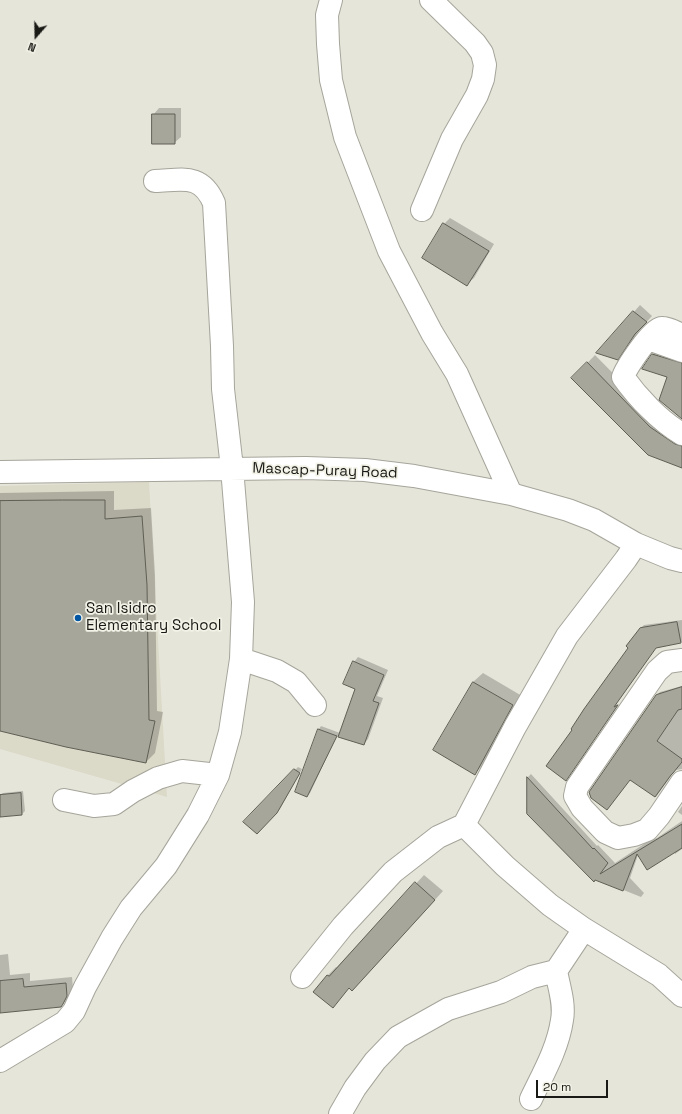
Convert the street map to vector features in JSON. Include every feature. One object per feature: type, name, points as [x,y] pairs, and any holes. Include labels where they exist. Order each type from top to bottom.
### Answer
[{"type":"street","points":[[331,0],[327,14],[331,80],[345,137],[389,251],[432,333],[457,374],[511,494]]},
{"type":"street","points":[[422,210],[452,139],[477,95],[483,79],[485,65],[482,53],[475,43],[431,0]]},
{"type":"street","points":[[0,1061],[65,1022],[74,1011],[85,987],[112,938],[131,908],[166,866],[198,815],[218,776],[230,732],[240,659],[243,602],[232,468],[222,389],[222,346],[214,203],[210,194],[201,184],[189,180],[155,181]]},
{"type":"street","points":[[682,335],[661,328],[648,339],[625,370],[623,377],[629,386],[667,425],[682,434]]},
{"type":"street","points":[[648,339],[682,351]]},
{"type":"street","name":"Mascap-Puray Road","points":[[0,472],[232,468],[365,470],[414,476],[511,494],[574,512],[594,520],[636,544],[670,558],[682,561]]},
{"type":"street","points":[[302,977],[343,926],[393,872],[438,837],[464,824],[515,727],[567,636],[636,544]]},
{"type":"street","points":[[240,659],[277,671],[296,682],[315,705]]},
{"type":"street","points":[[682,660],[667,662],[657,671],[577,787],[575,796],[582,808],[605,832],[618,838],[634,835],[647,830],[659,816],[682,782]]},
{"type":"street","points":[[64,800],[94,806],[114,804],[139,787],[170,774],[182,771],[218,776]]},
{"type":"street","points":[[464,824],[505,866],[550,905],[584,930],[659,975],[680,992]]},
{"type":"street","points":[[340,1114],[367,1071],[398,1037],[448,1009],[501,992],[532,977],[556,971],[584,930]]},
{"type":"street","points":[[531,1099],[554,1051],[563,1019],[562,995],[556,971]]},
{"type":"shaded area","name":"San Isidro Elementary School","points":[[149,482],[167,797],[0,749],[0,486]]},
{"type":"building","points":[[152,114],[175,114],[175,144],[152,144]]},
{"type":"building","points":[[443,223],[489,251],[467,286],[422,258]]},
{"type":"building","points":[[633,311],[647,322],[635,334],[618,360],[596,353]]},
{"type":"building","points":[[652,354],[682,363],[682,419],[659,400],[667,377],[642,369]]},
{"type":"building","points":[[587,362],[650,427],[675,444],[682,446],[682,468],[648,455],[571,378]]},
{"type":"building","name":"San Isidro Elementary School","points":[[105,500],[105,519],[142,516],[147,585],[149,720],[155,721],[146,763],[66,747],[0,731],[0,501]]},
{"type":"building","points":[[677,622],[681,643],[656,648],[614,707],[618,705],[566,781],[546,766],[572,730],[571,729],[584,709],[628,648],[626,646],[640,628]]},
{"type":"building","points":[[353,661],[384,675],[373,701],[379,703],[364,745],[338,737],[355,689],[343,684]]},
{"type":"building","points":[[473,682],[513,705],[475,775],[433,750]]},
{"type":"building","points":[[682,687],[682,709],[678,710],[657,741],[682,759],[682,762],[655,797],[630,780],[607,810],[591,798],[589,792],[656,695]]},
{"type":"building","points":[[318,729],[337,736],[307,797],[295,792]]},
{"type":"building","points":[[294,769],[300,773],[277,813],[257,834],[243,822]]},
{"type":"building","points":[[527,777],[593,849],[594,848],[608,863],[600,874],[682,824],[682,848],[647,870],[637,854],[623,891],[595,880],[594,882],[527,814]]},
{"type":"building","points":[[21,793],[22,815],[0,817],[0,795]]},
{"type":"building","points":[[415,882],[435,900],[352,991],[349,988],[333,1008],[313,992],[327,975],[329,976]]},
{"type":"building","points":[[23,979],[24,987],[66,983],[67,996],[61,1007],[0,1013],[0,981]]},
{"type":"place","name":"San Isidro Elementary School","points":[[78,618]]}]
